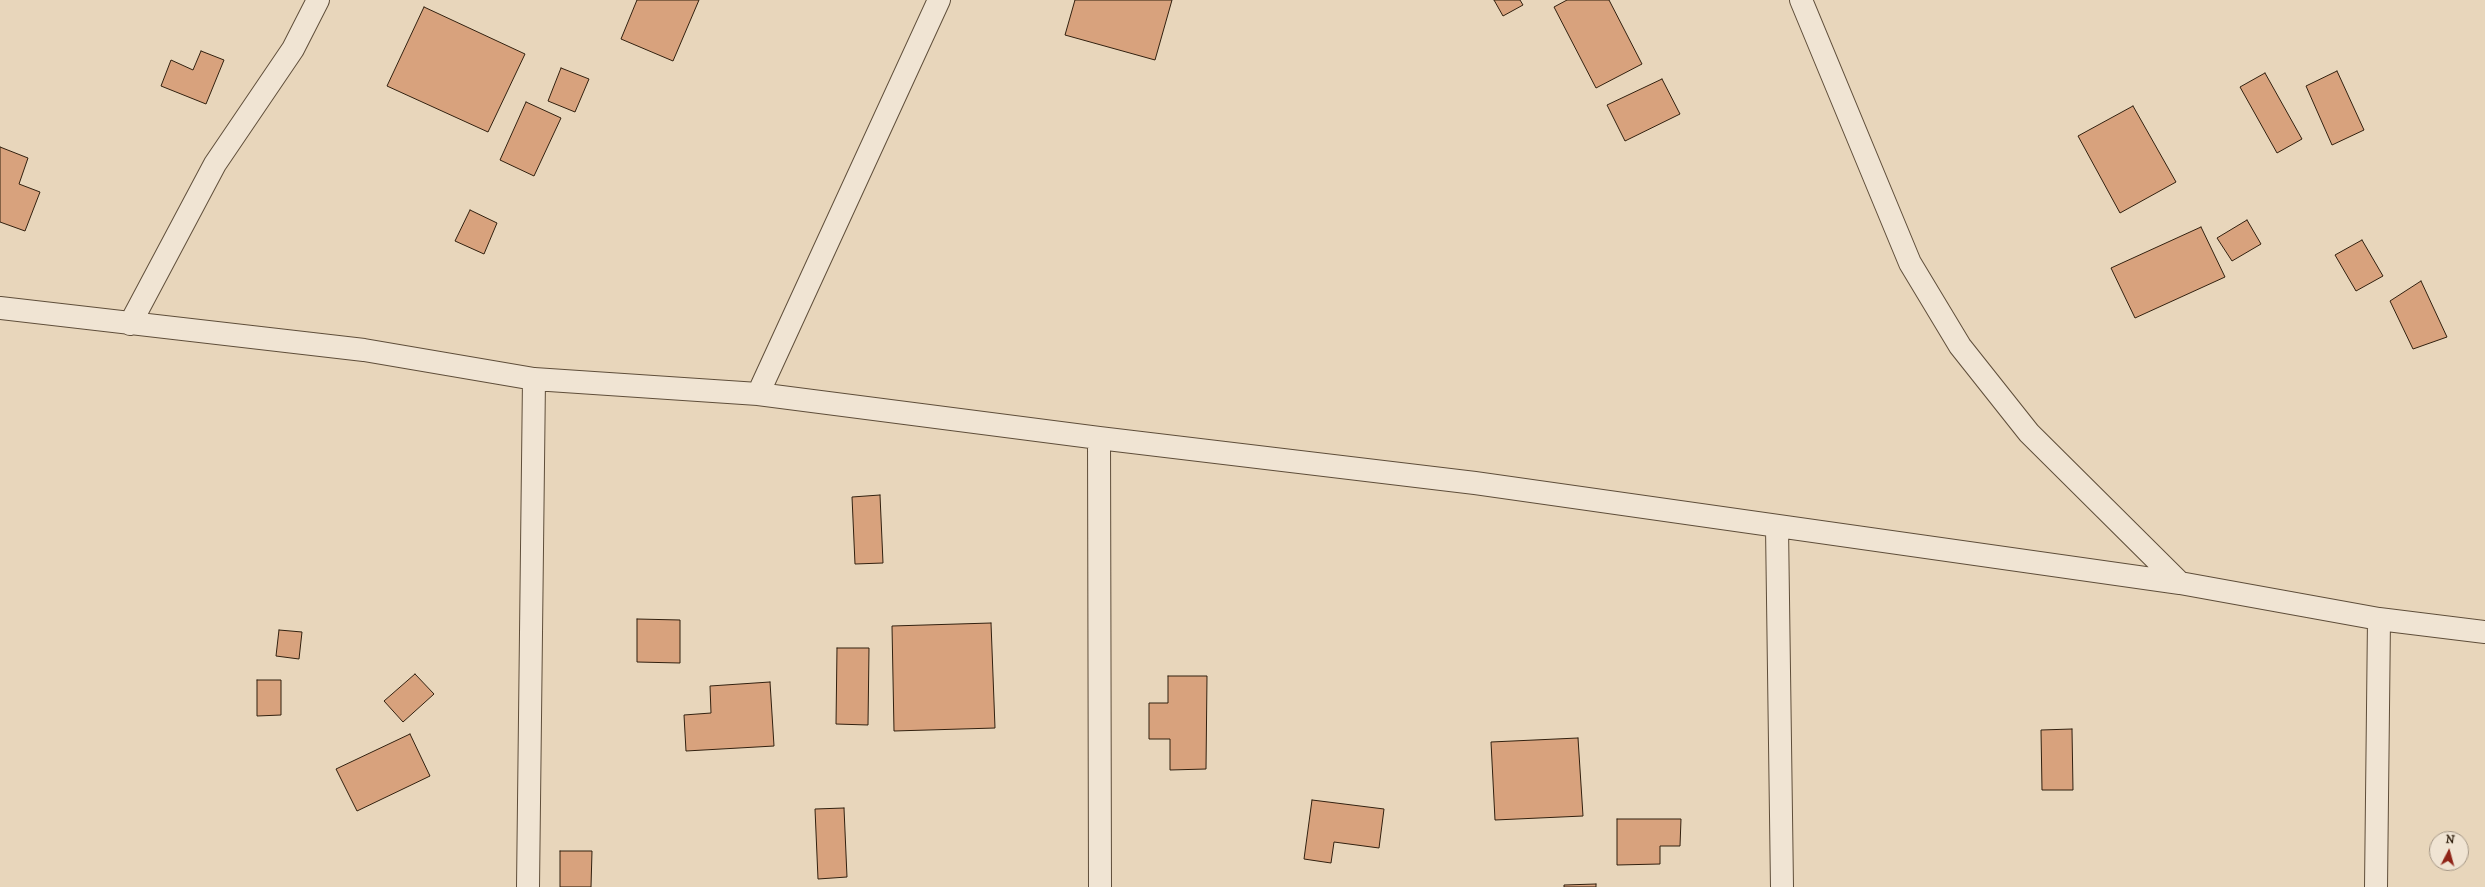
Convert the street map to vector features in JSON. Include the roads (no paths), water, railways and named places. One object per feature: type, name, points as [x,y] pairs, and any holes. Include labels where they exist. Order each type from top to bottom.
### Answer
[{"type":"street","points":[[130,324],[215,164],[293,49],[318,0]]},
{"type":"street","points":[[758,394],[939,0]]},
{"type":"street","points":[[1801,0],[1910,263],[1960,346],[2029,433],[2180,583]]},
{"type":"street","points":[[0,308],[364,350],[534,379],[758,394],[1099,438],[1475,483],[2180,583],[2379,619],[2485,632]]},
{"type":"street","points":[[528,887],[534,379]]},
{"type":"street","points":[[1099,438],[1100,887]]},
{"type":"street","points":[[1777,527],[1782,887]]},
{"type":"street","points":[[2376,887],[2379,619]]}]
